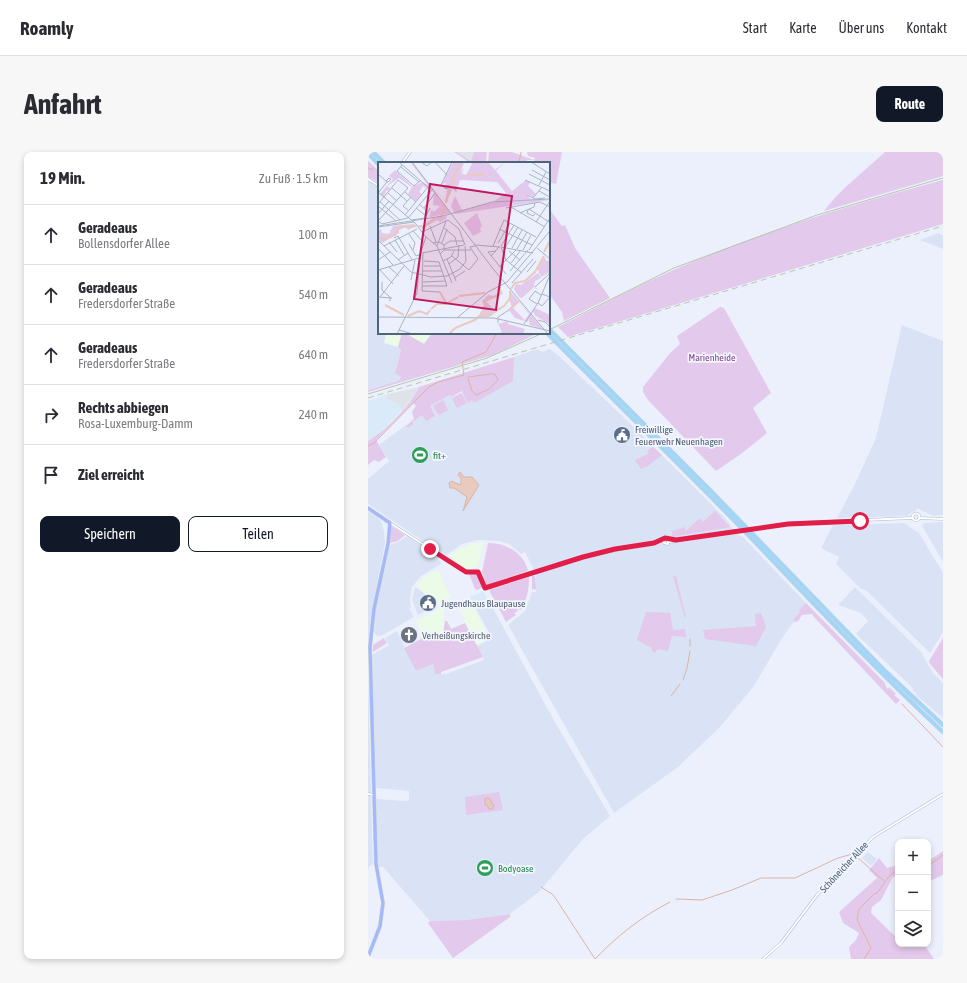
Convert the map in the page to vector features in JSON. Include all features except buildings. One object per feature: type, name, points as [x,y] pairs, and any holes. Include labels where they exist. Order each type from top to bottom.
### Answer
[{"type":"highway","points":[[373,152],[383,162]]},
{"type":"highway","points":[[368,154],[378,163]]},
{"type":"highway","points":[[550,329],[716,496],[885,671],[943,725]]},
{"type":"highway","points":[[548,334],[753,540],[832,624],[943,732]]},
{"type":"main road","points":[[368,508],[390,522],[388,544],[374,609],[370,647],[376,864],[383,906],[380,926],[368,957]]},
{"type":"street","points":[[403,162],[410,152]]},
{"type":"street","points":[[368,179],[378,185]]},
{"type":"street","points":[[912,518],[914,514],[919,517],[943,519]]},
{"type":"street","points":[[663,541],[666,544],[668,541],[792,523],[912,518],[916,521],[919,517]]},
{"type":"street","points":[[390,522],[466,572],[478,572],[485,588],[575,559],[615,549],[663,541],[665,538],[668,541]]},
{"type":"street","points":[[368,794],[374,795]]},
{"type":"street","name":"Schöneicher Allee","points":[[763,959],[781,943],[813,900],[872,837],[943,794]]},
{"type":"shaded area","points":[[457,152],[474,152],[471,161]]},
{"type":"shaded area","points":[[368,178],[378,183],[378,334],[402,334],[398,347],[401,350],[396,368],[401,376],[398,381],[368,390]]},
{"type":"shaded area","points":[[938,233],[943,235],[943,249],[920,240]]},
{"type":"shaded area","points":[[902,325],[943,341],[943,515],[933,516],[917,508],[916,511],[907,516],[837,518],[855,484],[876,438]]},
{"type":"shaded area","points":[[386,334],[402,334],[398,347],[384,343]]},
{"type":"shaded area","points":[[407,334],[431,334],[424,344]]},
{"type":"shaded area","points":[[537,349],[542,352],[550,349],[560,357],[634,427],[727,520],[735,533],[743,537],[807,604],[782,638],[754,686],[720,727],[678,767],[614,813],[508,625],[525,611],[532,592],[536,592],[536,574],[525,552],[521,554],[509,544],[499,541],[478,540],[462,544],[445,556],[368,504],[368,479],[389,461],[379,445],[406,425],[408,428],[414,424],[412,422],[421,411],[450,395],[451,397],[467,391],[475,403],[514,362],[514,357]]},
{"type":"shaded area","points":[[419,387],[401,411],[401,406],[386,398],[388,394]]},
{"type":"shaded area","points":[[388,394],[386,398],[401,406],[401,411],[377,436],[368,441],[368,401]]},
{"type":"shaded area","points":[[460,472],[464,477],[472,477],[479,485],[463,511],[467,497],[454,488],[450,488],[449,483],[451,481],[461,485],[461,478],[458,475]]},
{"type":"shaded area","points":[[368,511],[377,517],[381,522],[384,531],[385,543],[372,609],[368,646]]},
{"type":"shaded area","points":[[943,522],[943,562],[922,526],[924,523]]},
{"type":"shaded area","points":[[904,523],[919,533],[943,573],[943,632],[930,653],[866,590],[861,589],[836,564],[839,557],[821,548],[833,525]]},
{"type":"shaded area","points":[[407,536],[438,557],[441,564],[421,576],[412,587],[410,599],[411,607],[409,608],[414,617],[381,636],[377,636],[374,632],[376,609],[390,545]]},
{"type":"shaded area","points":[[474,543],[483,543],[478,566],[468,570],[448,557],[461,548]]},
{"type":"shaded area","points":[[438,569],[451,598],[436,606],[430,594],[427,597],[416,587],[423,578]]},
{"type":"shaded area","points":[[415,587],[423,592],[427,597],[419,601],[424,612],[418,615],[412,600]]},
{"type":"shaded area","points":[[855,587],[921,652],[933,673],[943,683],[943,718],[916,695],[917,694],[912,690],[913,688],[856,634],[868,621],[861,613],[838,605]]},
{"type":"shaded area","points":[[483,591],[488,599],[474,605],[470,597]]},
{"type":"shaded area","points":[[488,599],[552,717],[610,816],[583,839],[540,891],[510,914],[466,920],[430,921],[383,867],[378,867],[376,799],[406,801],[409,800],[409,791],[376,788],[372,655],[389,645],[385,638],[397,631],[416,671],[433,664],[435,674],[446,674],[484,660],[477,646],[492,638],[474,605]]},
{"type":"shaded area","points":[[472,604],[489,638],[476,645],[459,609]]},
{"type":"shaded area","points":[[444,607],[444,633],[424,641],[416,621]]},
{"type":"shaded area","points":[[368,672],[373,864],[368,868]]},
{"type":"shaded area","points":[[489,798],[494,806],[492,809],[489,809],[487,805],[485,805],[485,799]]},
{"type":"shaded area","points":[[868,852],[877,859],[871,866],[862,858]]},
{"type":"green space","points":[[454,152],[457,152],[471,161],[474,152],[487,152],[486,162],[469,162]]},
{"type":"green space","points":[[489,152],[512,152],[534,160],[527,160],[526,162],[488,162]]},
{"type":"green space","points":[[527,152],[562,152],[556,184],[550,182],[550,162],[534,162],[535,158],[528,156]]},
{"type":"green space","points":[[885,152],[943,152],[943,176],[824,211],[845,188]]},
{"type":"green space","points":[[368,161],[378,170],[378,182],[368,177]]},
{"type":"green space","points":[[943,180],[943,224],[568,337],[558,327],[663,275],[743,242],[809,219]]},
{"type":"green space","points":[[550,210],[562,226],[565,225],[575,248],[610,298],[564,321],[562,312],[550,295]]},
{"type":"green space","name":"Marienheide","points":[[720,307],[724,308],[771,393],[753,408],[767,433],[741,454],[716,471],[648,400],[643,392],[643,387],[670,353],[680,344],[677,336]]},
{"type":"green space","points":[[402,334],[407,334],[424,344],[431,334],[536,334],[493,355],[368,392],[368,390],[398,381],[401,377],[395,373],[401,350],[398,347]]},
{"type":"green space","points":[[514,357],[513,381],[474,403],[472,400],[468,403],[462,391],[451,397],[450,395],[430,406],[435,416],[426,421],[422,415],[412,422],[414,424],[408,428],[406,426],[414,419],[412,412],[416,406],[413,403],[376,440],[386,457],[379,462],[374,460],[368,465],[368,441],[375,437],[397,417],[410,402],[419,387]]},
{"type":"green space","points":[[461,393],[467,403],[457,408],[452,399]]},
{"type":"green space","points":[[443,400],[448,410],[439,415],[433,406]]},
{"type":"green space","points":[[653,447],[662,455],[648,466],[641,469],[635,460],[648,454],[647,451]]},
{"type":"green space","points":[[715,511],[730,527],[672,537],[672,531],[684,527],[686,531],[700,518],[703,522]]},
{"type":"green space","points":[[391,526],[405,535],[398,541],[390,543]]},
{"type":"green space","points":[[488,543],[495,543],[513,550],[523,559],[528,571],[487,585],[482,572]]},
{"type":"green space","points":[[474,572],[478,574],[483,587],[477,590],[475,589],[469,574]]},
{"type":"green space","points":[[535,574],[536,589],[541,590],[532,589],[532,576],[535,576]]},
{"type":"green space","points":[[676,576],[685,618],[673,577],[668,578]]},
{"type":"green space","points":[[529,577],[529,586],[525,602],[521,610],[519,609],[514,614],[516,615],[506,622],[489,590]]},
{"type":"green space","points":[[806,603],[885,683],[886,687],[888,689],[889,687],[896,694],[894,695],[900,700],[896,704],[812,614],[802,615],[798,621],[794,622],[794,619],[800,612],[799,610]]},
{"type":"green space","points":[[646,612],[670,613],[673,630],[685,629],[686,637],[672,636],[668,651],[658,649],[655,653],[651,650],[652,648],[637,640]]},
{"type":"green space","points":[[761,613],[766,627],[756,646],[705,639],[703,630],[756,626],[755,614]]},
{"type":"green space","points":[[445,621],[447,621],[451,629],[465,623],[483,657],[441,672],[441,674],[435,674],[433,664],[416,671],[404,648],[423,638],[424,641],[443,633]]},
{"type":"green space","points":[[384,638],[387,643],[373,652],[373,645]]},
{"type":"green space","points":[[943,638],[943,679],[929,661]]},
{"type":"green space","points":[[499,792],[503,810],[466,815],[465,797]]},
{"type":"green space","points":[[943,851],[943,875],[931,881],[931,875],[931,859]]},
{"type":"green space","points":[[879,858],[887,868],[895,866],[895,877],[893,877],[881,900],[872,907],[871,913],[895,936],[895,947],[926,947],[934,959],[851,959],[849,947],[856,940],[859,933],[843,923],[839,912],[877,878],[869,870]]},
{"type":"green space","points":[[510,914],[510,917],[453,958],[428,923],[430,921],[466,920]]},
{"type":"waterway","points":[[519,162],[521,152]]},
{"type":"waterway","points":[[368,168],[372,170],[373,168]]},
{"type":"waterway","points":[[368,446],[374,443],[429,387],[438,382],[464,375],[462,362],[486,352],[496,334]]},
{"type":"waterway","points":[[468,377],[495,374],[498,380],[489,389],[476,395],[472,391],[468,379]]},
{"type":"waterway","points":[[690,639],[690,646]]},
{"type":"waterway","points":[[683,680],[690,651]]},
{"type":"waterway","points":[[671,696],[680,684]]},
{"type":"waterway","points":[[902,704],[943,747]]},
{"type":"waterway","points":[[676,899],[702,900],[761,878],[795,878],[838,858],[853,854]]},
{"type":"waterway","points":[[931,864],[943,855]]},
{"type":"waterway","points":[[857,857],[884,881]]},
{"type":"waterway","points":[[864,959],[871,948],[857,920],[859,909],[874,894],[877,893],[890,875],[895,872]]},
{"type":"waterway","points":[[541,887],[552,894],[556,899],[595,959]]},
{"type":"waterway","points":[[595,959],[612,942],[630,928],[649,914],[670,902]]},
{"type":"tram line","points":[[550,330],[674,268],[817,215],[943,178]]},
{"type":"tram line","points":[[368,394],[487,358],[541,334]]},
{"type":"railway","points":[[368,398],[943,226]]},
{"type":"place","name":"Freiwillige Feuerwehr Neuenhagen","points":[[622,435]]},
{"type":"place","name":"fit+","points":[[420,455]]},
{"type":"place","name":"Jugendhaus Blaupause","points":[[428,603]]},
{"type":"place","name":"Verheißungskirche","points":[[409,635]]},
{"type":"place","name":"Bodyoase","points":[[485,868]]},
{"type":"route","points":[[430,549],[466,572],[478,572],[485,588],[575,559],[615,549],[654,543],[665,538],[668,540],[676,540],[788,524],[860,521]]}]
